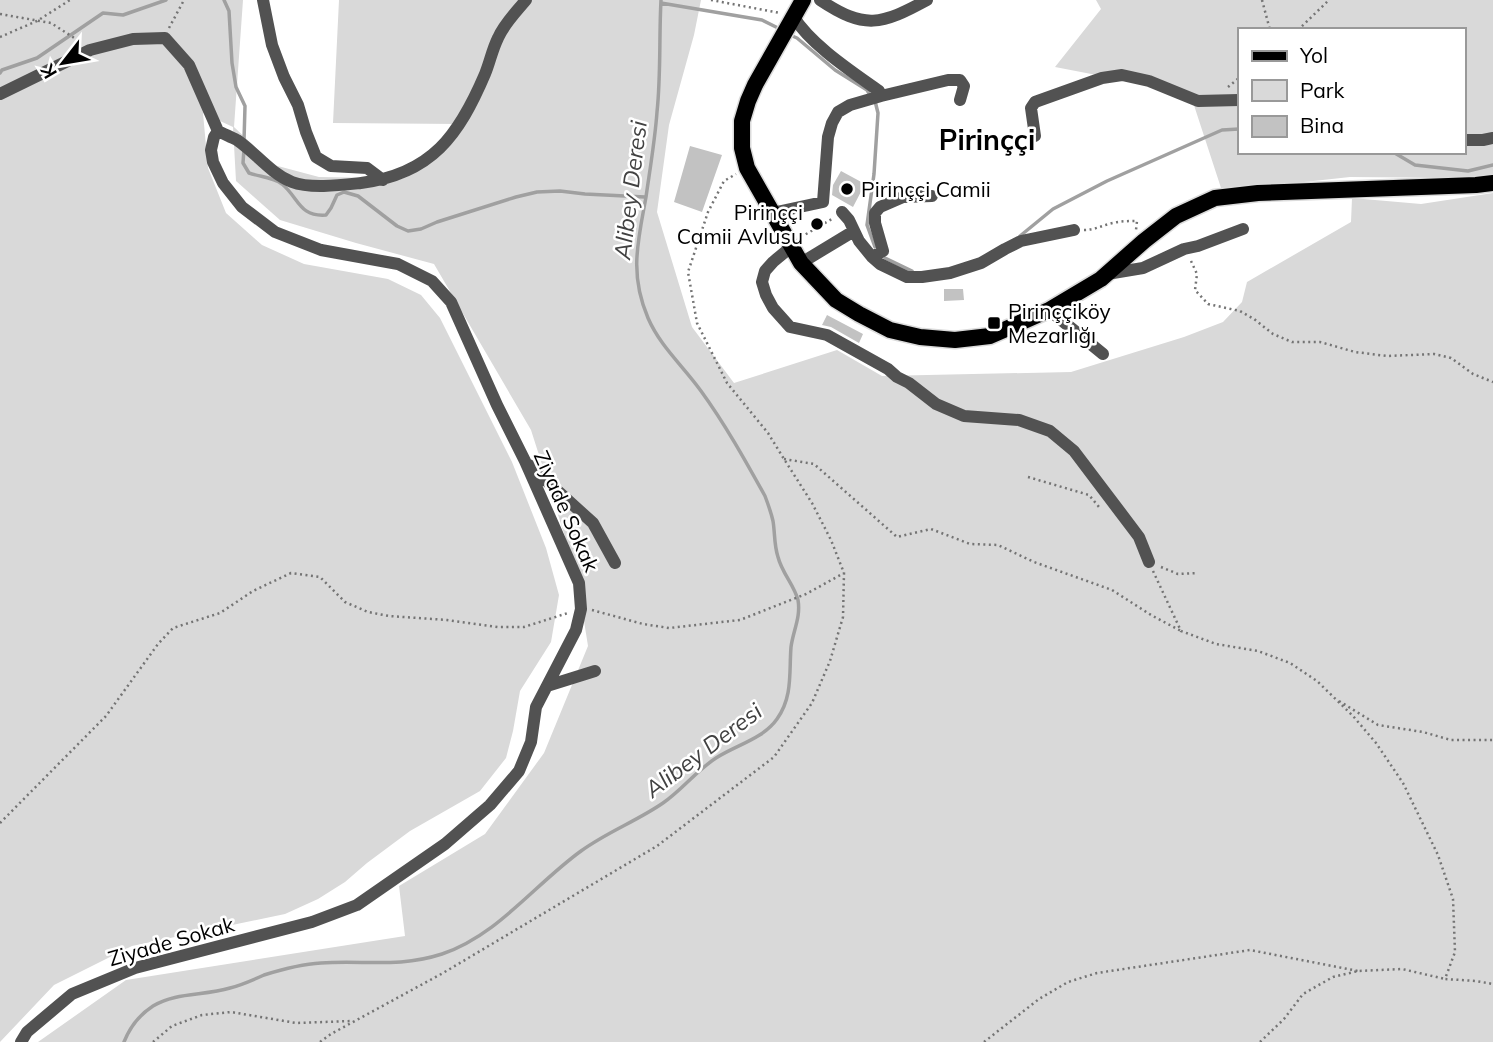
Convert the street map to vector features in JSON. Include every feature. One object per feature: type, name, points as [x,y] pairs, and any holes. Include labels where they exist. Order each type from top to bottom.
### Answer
[{"type":"main road","points":[[797,9],[747,102],[742,148],[747,168],[801,262],[836,300],[890,330],[920,337],[955,340],[990,336],[1049,310],[1106,274],[1176,216],[1215,198],[1258,193],[1493,183]]},
{"type":"street","points":[[263,0],[272,45],[298,105],[316,157],[331,166],[367,168],[383,180]]},
{"type":"street","points":[[0,94],[90,50],[133,39],[165,38],[189,65],[218,131],[237,140],[286,179],[304,185],[383,180],[411,169],[440,150],[470,108],[498,37],[526,0]]},
{"type":"street","points":[[820,0],[859,20],[879,22],[927,0]]},
{"type":"street","points":[[797,9],[800,27],[881,96]]},
{"type":"street","points":[[1035,136],[1031,108],[1035,102],[1102,78],[1122,75],[1149,80],[1198,101],[1238,100]]},
{"type":"street","points":[[833,210],[828,137],[838,113],[864,100],[948,80],[960,80],[964,86],[960,100]]},
{"type":"street","name":"Ziyade Sokak","points":[[21,1042],[27,1032],[72,994],[135,968],[312,922],[357,905],[445,844],[490,805],[519,771],[531,742],[536,707],[576,630],[581,608],[579,583],[451,302],[432,281],[398,264],[321,250],[275,232],[242,207],[223,183],[211,150],[218,131]]},
{"type":"street","points":[[1465,140],[1493,138]]},
{"type":"street","points":[[872,257],[883,251],[875,223],[880,207],[903,197],[932,196]]},
{"type":"street","points":[[772,213],[833,210],[849,220],[859,241],[872,257],[880,264],[907,277],[950,273],[981,263],[1021,241],[1074,230]]},
{"type":"street","points":[[1106,274],[1143,268],[1184,249],[1243,229]]},
{"type":"street","points":[[801,262],[853,231]]},
{"type":"street","points":[[790,245],[765,271],[762,282],[765,295],[773,308],[790,327],[827,335],[888,369],[936,404],[954,412],[964,416],[1019,420],[1050,431],[1074,450],[1139,537],[1149,562]]},
{"type":"street","points":[[1049,310],[1103,354]]},
{"type":"street","points":[[525,461],[593,523],[615,563]]},
{"type":"street","points":[[547,686],[594,671]]},
{"type":"path","points":[[0,37],[37,21],[70,0]]},
{"type":"path","points":[[165,38],[184,0]]},
{"type":"path","points":[[711,0],[797,9]]},
{"type":"path","points":[[1262,0],[1269,28]]},
{"type":"path","points":[[1299,28],[1329,0]]},
{"type":"path","points":[[0,14],[51,23],[90,50]]},
{"type":"path","points":[[320,1042],[443,973],[657,846],[774,757],[813,703],[830,661],[843,617],[844,573],[812,503],[768,433],[727,383],[697,323],[688,272],[708,212],[724,181],[747,168]]},
{"type":"path","points":[[790,245],[833,210]]},
{"type":"path","points":[[1074,230],[1094,230],[1113,223],[1137,221],[1135,249]]},
{"type":"path","points":[[1184,249],[1197,274],[1195,290],[1208,304],[1240,310],[1273,334],[1292,342],[1321,342],[1387,356],[1434,354],[1451,358],[1472,374],[1493,382]]},
{"type":"path","points":[[784,459],[814,464],[897,537],[930,530],[970,544],[998,545],[1034,562],[1112,590],[1181,631],[1216,644],[1258,651],[1290,663],[1317,681],[1376,743],[1403,783],[1438,855],[1453,899],[1455,952],[1446,979]]},
{"type":"path","points":[[1149,562],[1181,631]]},
{"type":"path","points":[[0,823],[106,716],[158,644],[173,628],[220,612],[253,591],[291,573],[320,577],[345,602],[368,612],[389,616],[524,628],[581,608],[669,628],[740,620],[806,593],[844,573]]},
{"type":"path","points":[[1334,697],[1378,725],[1423,732],[1451,740],[1493,740]]},
{"type":"path","points":[[984,1042],[1039,999],[1068,982],[1097,973],[1250,950],[1358,971]]},
{"type":"path","points":[[1260,1042],[1284,1019],[1303,994],[1333,977],[1358,971],[1402,969],[1446,979],[1493,984]]},
{"type":"path","points":[[153,1042],[172,1026],[202,1015],[231,1012],[296,1023],[356,1021]]},
{"type":"green space","points":[[0,0],[243,0],[234,127],[274,165],[319,177],[379,178],[428,156],[459,124],[333,123],[339,0],[701,0],[669,125],[657,212],[692,327],[734,383],[837,350],[882,376],[1071,372],[1223,322],[1242,302],[1247,282],[1351,222],[1352,198],[1421,204],[1493,193],[1493,1042],[38,1042],[126,980],[405,936],[399,886],[485,834],[544,753],[588,646],[576,571],[531,430],[434,264],[280,220],[236,181],[233,127],[203,113],[208,168],[226,213],[262,245],[304,264],[388,279],[421,295],[440,318],[512,462],[546,548],[559,595],[551,642],[520,691],[506,758],[480,791],[410,831],[345,882],[318,899],[285,914],[132,946],[54,985],[0,1042]]},
{"type":"green space","points":[[1096,0],[1493,0],[1493,176],[1350,177],[1222,191],[1190,93],[1055,67],[1101,9]]},
{"type":"building","points":[[690,146],[722,155],[702,212],[674,202]]},
{"type":"building","name":"Pirinççi Camii","points":[[841,171],[865,184],[853,207],[832,195],[833,185]]},
{"type":"building","points":[[944,289],[963,289],[964,300],[944,301]]},
{"type":"building","points":[[827,315],[863,334],[859,343],[831,327],[822,325]]},
{"type":"waterway","points":[[0,73],[37,58],[103,13],[123,15],[166,0]]},
{"type":"waterway","points":[[224,0],[229,11],[236,87],[245,106],[244,141]]},
{"type":"waterway","name":"Alibey Deresi","points":[[124,1042],[143,1013],[171,998],[230,988],[264,975],[300,966],[336,962],[411,961],[462,946],[498,922],[581,851],[663,803],[716,758],[764,732],[782,711],[788,693],[791,647],[799,606],[778,557],[773,521],[765,496],[718,416],[653,328],[639,287],[638,243],[658,98],[661,0]]},
{"type":"waterway","points":[[661,3],[762,20],[780,29]]},
{"type":"waterway","points":[[790,35],[835,70],[867,90],[870,95]]},
{"type":"waterway","points":[[875,101],[878,113],[867,225],[875,247]]},
{"type":"waterway","points":[[1020,236],[1053,209],[1107,181],[1222,130],[1238,129]]},
{"type":"waterway","points":[[244,149],[243,163],[249,173],[271,178],[282,184],[300,206],[310,213],[326,215],[337,195],[344,192],[358,196],[397,226],[408,231],[537,192],[645,197]]},
{"type":"waterway","points":[[1396,154],[1415,165],[1468,171],[1493,165]]},
{"type":"waterway","points":[[885,258],[912,271]]},
{"type":"place","name":"Pirinççi Camii","points":[[847,189]]},
{"type":"place","name":"Pirinççi Camii Avlusu","points":[[817,224]]},
{"type":"place","name":"Pirinççiköy Mezarlığı","points":[[994,323]]},
{"type":"district","name":"Pirinççi","points":[[987,139]]}]
